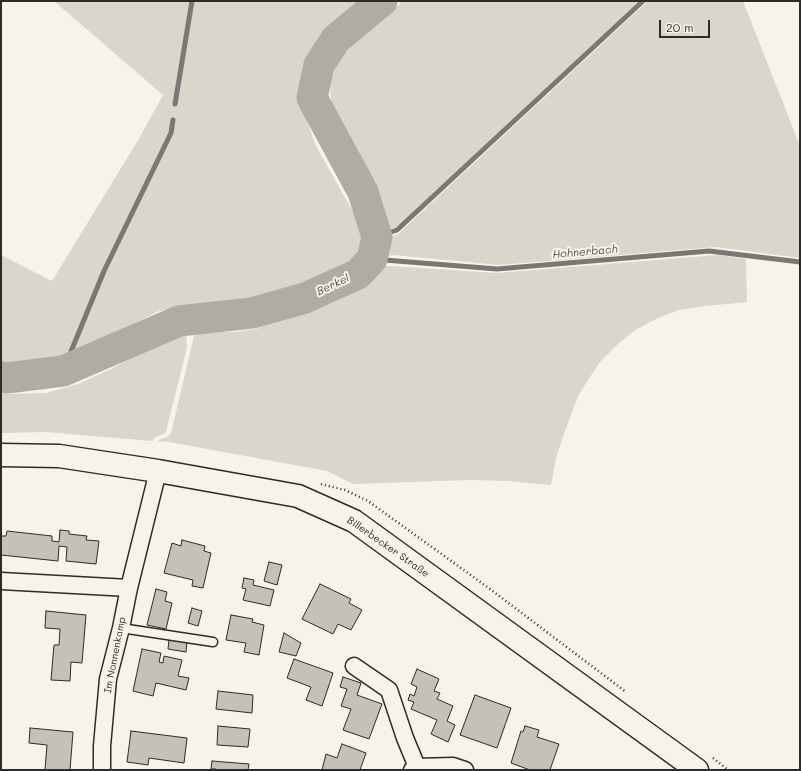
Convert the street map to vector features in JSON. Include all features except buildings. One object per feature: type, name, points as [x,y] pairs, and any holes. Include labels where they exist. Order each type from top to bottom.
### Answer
[{"type":"main road","name":"Billerbecker Straße","points":[[1,455],[59,456],[158,471],[298,496],[354,521],[697,770]]},
{"type":"street","name":"Im Nonnenkamp","points":[[102,770],[102,746],[108,679],[158,471]]},
{"type":"street","points":[[1,581],[129,588]]},
{"type":"street","points":[[354,666],[389,690],[414,769],[453,766],[465,770]]},
{"type":"lane","points":[[121,628],[213,642]]},
{"type":"shaded area","points":[[54,1],[359,1],[328,28],[308,57],[300,82],[299,97],[316,146],[359,220],[364,236],[363,251],[353,264],[341,270],[267,297],[219,308],[187,307],[159,311],[94,344],[56,360],[26,366],[1,365],[1,255],[52,281],[140,137],[163,95]]},
{"type":"shaded area","points":[[403,1],[639,1],[398,226],[390,229],[387,220],[338,127],[331,105],[330,80],[339,60],[353,42]]},
{"type":"shaded area","points":[[648,1],[743,1],[800,146],[800,258],[716,247],[499,265],[394,255],[390,256],[390,237],[398,234]]},
{"type":"shaded area","points":[[718,255],[746,259],[747,302],[679,310],[658,318],[635,330],[619,343],[600,362],[578,396],[557,454],[551,485],[471,480],[353,484],[327,471],[158,441],[167,437],[171,433],[195,332],[235,332],[256,329],[362,283],[383,266],[497,273]]},
{"type":"shaded area","points":[[186,334],[186,352],[166,432],[154,438],[152,441],[45,432],[1,433],[1,393],[46,393],[78,384],[111,369],[157,344]]},
{"type":"waterway","points":[[175,104],[192,1]]},
{"type":"waterway","name":"Berkel","points":[[1,377],[7,378],[63,371],[179,321],[252,313],[305,298],[358,274],[372,259],[377,237],[363,192],[312,98],[319,65],[336,39],[382,1]]},
{"type":"waterway","points":[[377,237],[397,230],[643,1]]},
{"type":"waterway","points":[[63,371],[104,271],[171,133],[173,120]]},
{"type":"waterway","name":"Hohnerbach","points":[[372,259],[497,269],[709,251],[800,262]]}]
